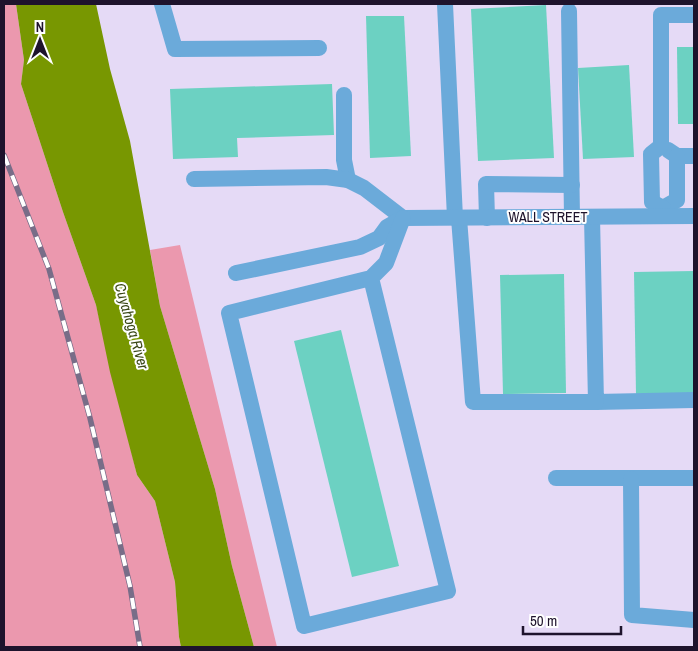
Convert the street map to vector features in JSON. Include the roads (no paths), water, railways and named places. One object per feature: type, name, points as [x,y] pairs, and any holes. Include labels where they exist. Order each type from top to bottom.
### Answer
[{"type":"street","points":[[162,4],[175,49],[319,48]]},
{"type":"street","points":[[445,4],[457,218],[473,402],[694,400]]},
{"type":"street","points":[[569,11],[572,217]]},
{"type":"street","points":[[662,146],[661,16],[694,15]]},
{"type":"street","points":[[344,95],[344,160],[348,180]]},
{"type":"street","points":[[662,146],[677,156],[694,156]]},
{"type":"street","points":[[662,146],[651,154],[652,202],[663,212],[677,200],[677,156]]},
{"type":"street","points":[[194,179],[326,177],[348,180],[364,188],[403,218]]},
{"type":"street","points":[[487,218],[486,184],[572,185]]},
{"type":"street","name":"WALL STREET","points":[[403,218],[592,217],[663,212],[694,216]]},
{"type":"street","points":[[592,217],[596,402]]},
{"type":"street","points":[[236,273],[360,246],[379,238],[387,227],[403,218]]},
{"type":"street","points":[[371,278],[448,591],[304,626],[229,313],[371,278],[386,263],[403,218]]},
{"type":"street","points":[[556,478],[694,478]]},
{"type":"street","points":[[631,479],[632,615],[694,620]]},
{"type":"water","name":"Cuyahoga River","points":[[16,4],[96,4],[110,69],[130,141],[160,306],[215,489],[232,566],[254,647],[181,647],[175,582],[155,501],[137,475],[110,372],[96,305],[21,84],[24,60]]},
{"type":"railway","points":[[4,155],[49,269],[90,418],[130,586],[140,647]]}]
